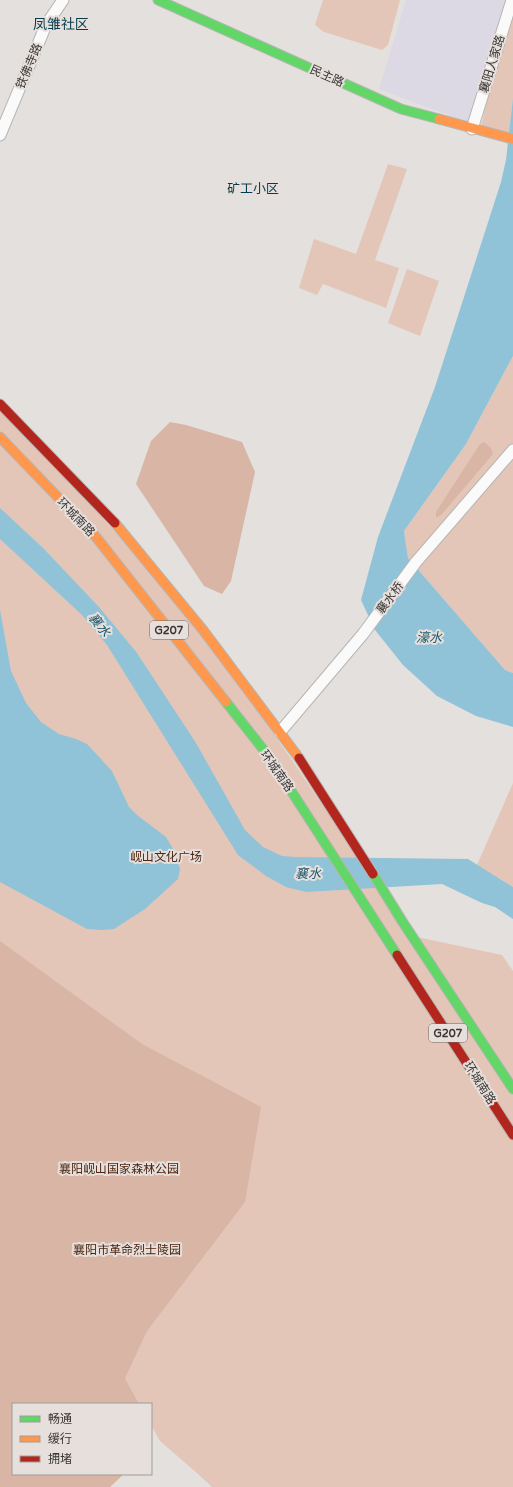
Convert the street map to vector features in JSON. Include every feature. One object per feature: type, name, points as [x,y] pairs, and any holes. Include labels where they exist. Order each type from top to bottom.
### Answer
[{"type":"main road","name":"民主路","points":[[158,0],[401,109],[513,139]]},
{"type":"main road","name":"环城南路","points":[[0,404],[113,520],[203,630],[293,749],[354,842],[402,921],[513,1089]]},
{"type":"main road","name":"环城南路","points":[[0,437],[96,537],[270,758],[513,1135]]},
{"type":"street","name":"铁佛寺路","points":[[0,135],[46,26],[63,0]]},
{"type":"street","name":"襄阳人家路","points":[[472,129],[512,0]]},
{"type":"street","name":"襄水桥","points":[[280,732],[363,634],[416,562],[513,450]]},
{"type":"shaded area","points":[[406,0],[505,0],[470,122],[379,89]]},
{"type":"green space","points":[[323,0],[400,0],[388,45],[382,50],[324,32],[315,25]]},
{"type":"green space","points":[[510,0],[513,0],[513,98],[509,136],[480,131]]},
{"type":"green space","points":[[388,164],[407,169],[375,260],[399,268],[386,308],[323,284],[317,295],[299,288],[314,239],[356,254]]},
{"type":"green space","points":[[407,269],[439,281],[420,336],[388,323]]},
{"type":"green space","points":[[513,356],[513,673],[505,670],[408,558],[404,531],[466,444]]},
{"type":"green space","name":"岘山文化广场","points":[[0,404],[203,630],[412,936],[502,955],[513,971],[513,1487],[212,1487],[160,1441],[152,1427],[152,1403],[138,1403],[125,1378],[12,1403],[0,1459]]},
{"type":"green space","points":[[170,422],[186,425],[242,442],[255,472],[231,581],[222,594],[204,586],[136,484],[151,441]]},
{"type":"green space","points":[[484,442],[491,448],[493,454],[442,514],[436,518],[436,512],[480,444]]},
{"type":"green space","points":[[513,783],[513,887],[477,865]]},
{"type":"green space","name":"襄阳岘山国家森林公园","points":[[0,941],[142,1044],[261,1107],[245,1202],[147,1331],[125,1378],[138,1403],[12,1403],[12,1475],[123,1475],[110,1487],[0,1487]]},
{"type":"water","name":"濠水","points":[[513,98],[513,356],[466,444],[404,531],[408,558],[505,670],[513,673],[513,727],[476,716],[437,696],[403,665],[375,630],[361,600],[378,537],[435,387],[501,182],[506,160]]},
{"type":"water","name":"襄水","points":[[0,508],[43,548],[99,607],[137,653],[196,743],[245,830],[263,847],[282,856],[295,857],[468,859],[513,887],[513,919],[495,907],[482,903],[442,884],[306,892],[286,887],[266,876],[238,855],[107,645],[82,615],[0,539]]},
{"type":"water","points":[[0,610],[11,671],[26,703],[41,722],[59,734],[87,744],[112,771],[129,807],[166,837],[176,854],[180,869],[178,879],[145,909],[114,929],[87,929],[0,882]]},
{"type":"traffic: fast","points":[[158,0],[401,109],[439,119]]},
{"type":"traffic: fast","points":[[226,702],[270,758],[397,955]]},
{"type":"traffic: fast","points":[[373,874],[402,921],[513,1089]]},
{"type":"traffic: slow","points":[[439,119],[513,139]]},
{"type":"traffic: slow","points":[[0,437],[96,537],[226,702]]},
{"type":"traffic: slow","points":[[115,523],[203,630],[299,758]]},
{"type":"traffic: jam","points":[[0,404],[115,523]]},
{"type":"traffic: jam","points":[[299,758],[373,874]]},
{"type":"traffic: jam","points":[[397,955],[513,1135]]},
{"type":"district","name":"凤雏社区","points":[[61,24]]},
{"type":"district","name":"矿工小区","points":[[253,189]]},
{"type":"park label","name":"襄阳市革命烈士陵园","points":[[127,1250]]}]
